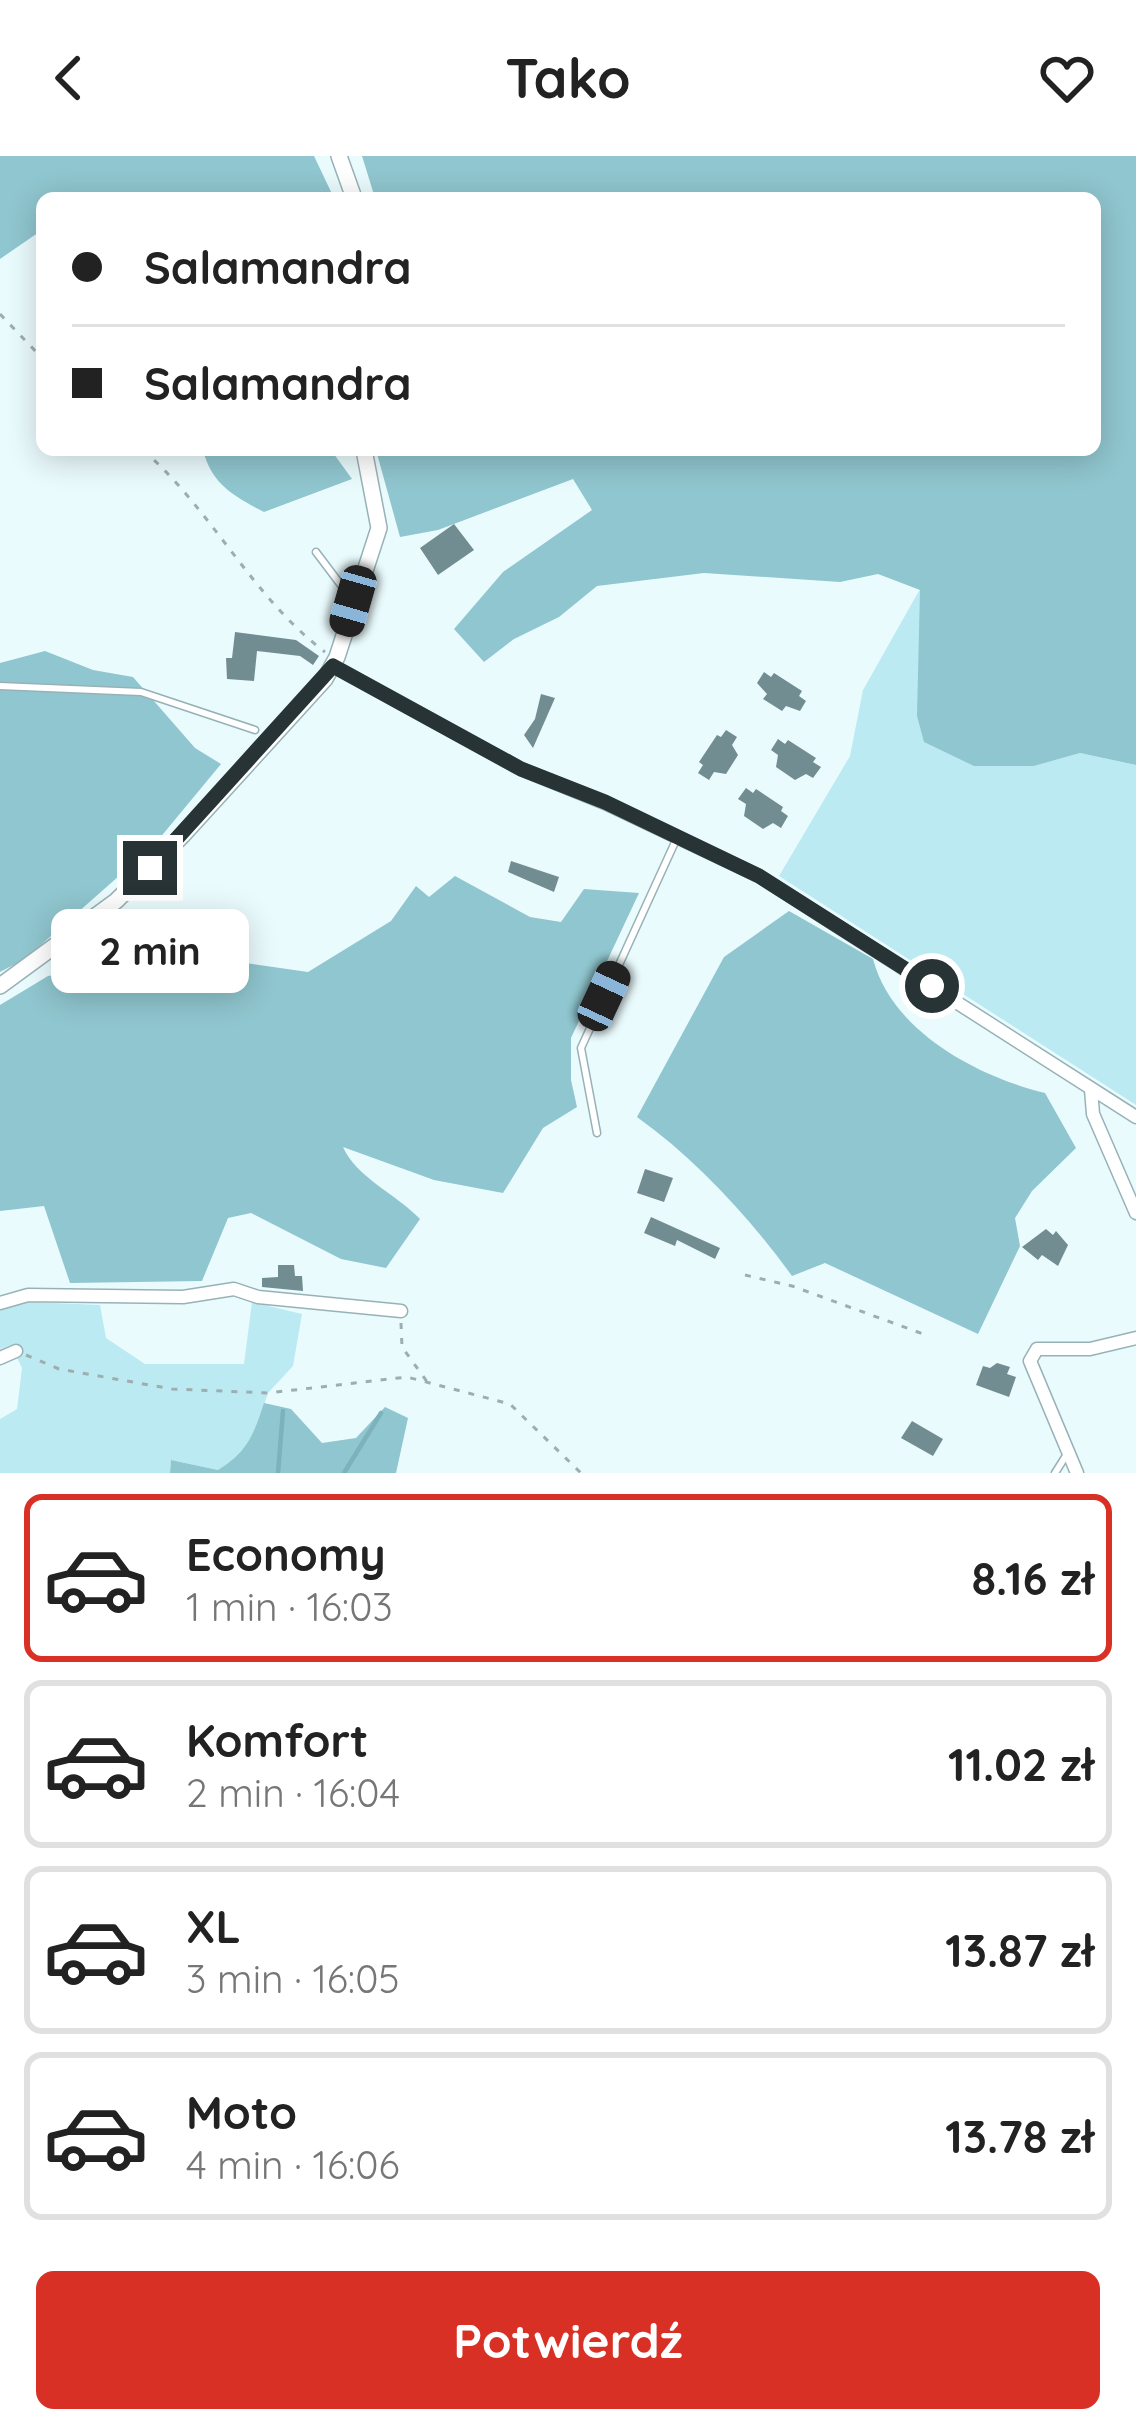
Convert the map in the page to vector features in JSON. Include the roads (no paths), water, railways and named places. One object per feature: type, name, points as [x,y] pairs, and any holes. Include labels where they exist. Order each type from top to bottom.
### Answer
[{"type":"street","points":[[340,156],[352,192]]},
{"type":"street","points":[[0,986],[116,902],[183,835],[260,734],[335,662],[380,528],[365,456]]},
{"type":"street","points":[[335,662],[521,769],[759,876],[1136,1118]]},
{"type":"street","points":[[1091,1089],[1093,1114],[1136,1213]]},
{"type":"street","points":[[0,1303],[28,1295],[183,1297],[234,1289],[258,1297],[400,1311]]},
{"type":"street","points":[[1077,1473],[1030,1361],[1037,1349],[1090,1349],[1136,1338]]},
{"type":"street","points":[[0,1358],[16,1351]]},
{"type":"lane","points":[[316,551],[353,601]]},
{"type":"lane","points":[[0,686],[141,692],[260,734]]},
{"type":"lane","points":[[597,1133],[583,1042],[678,837]]},
{"type":"lane","points":[[1055,1473],[1069,1451]]},
{"type":"waterway","points":[[278,1473],[283,1411]]},
{"type":"waterway","points":[[344,1473],[381,1413]]}]
